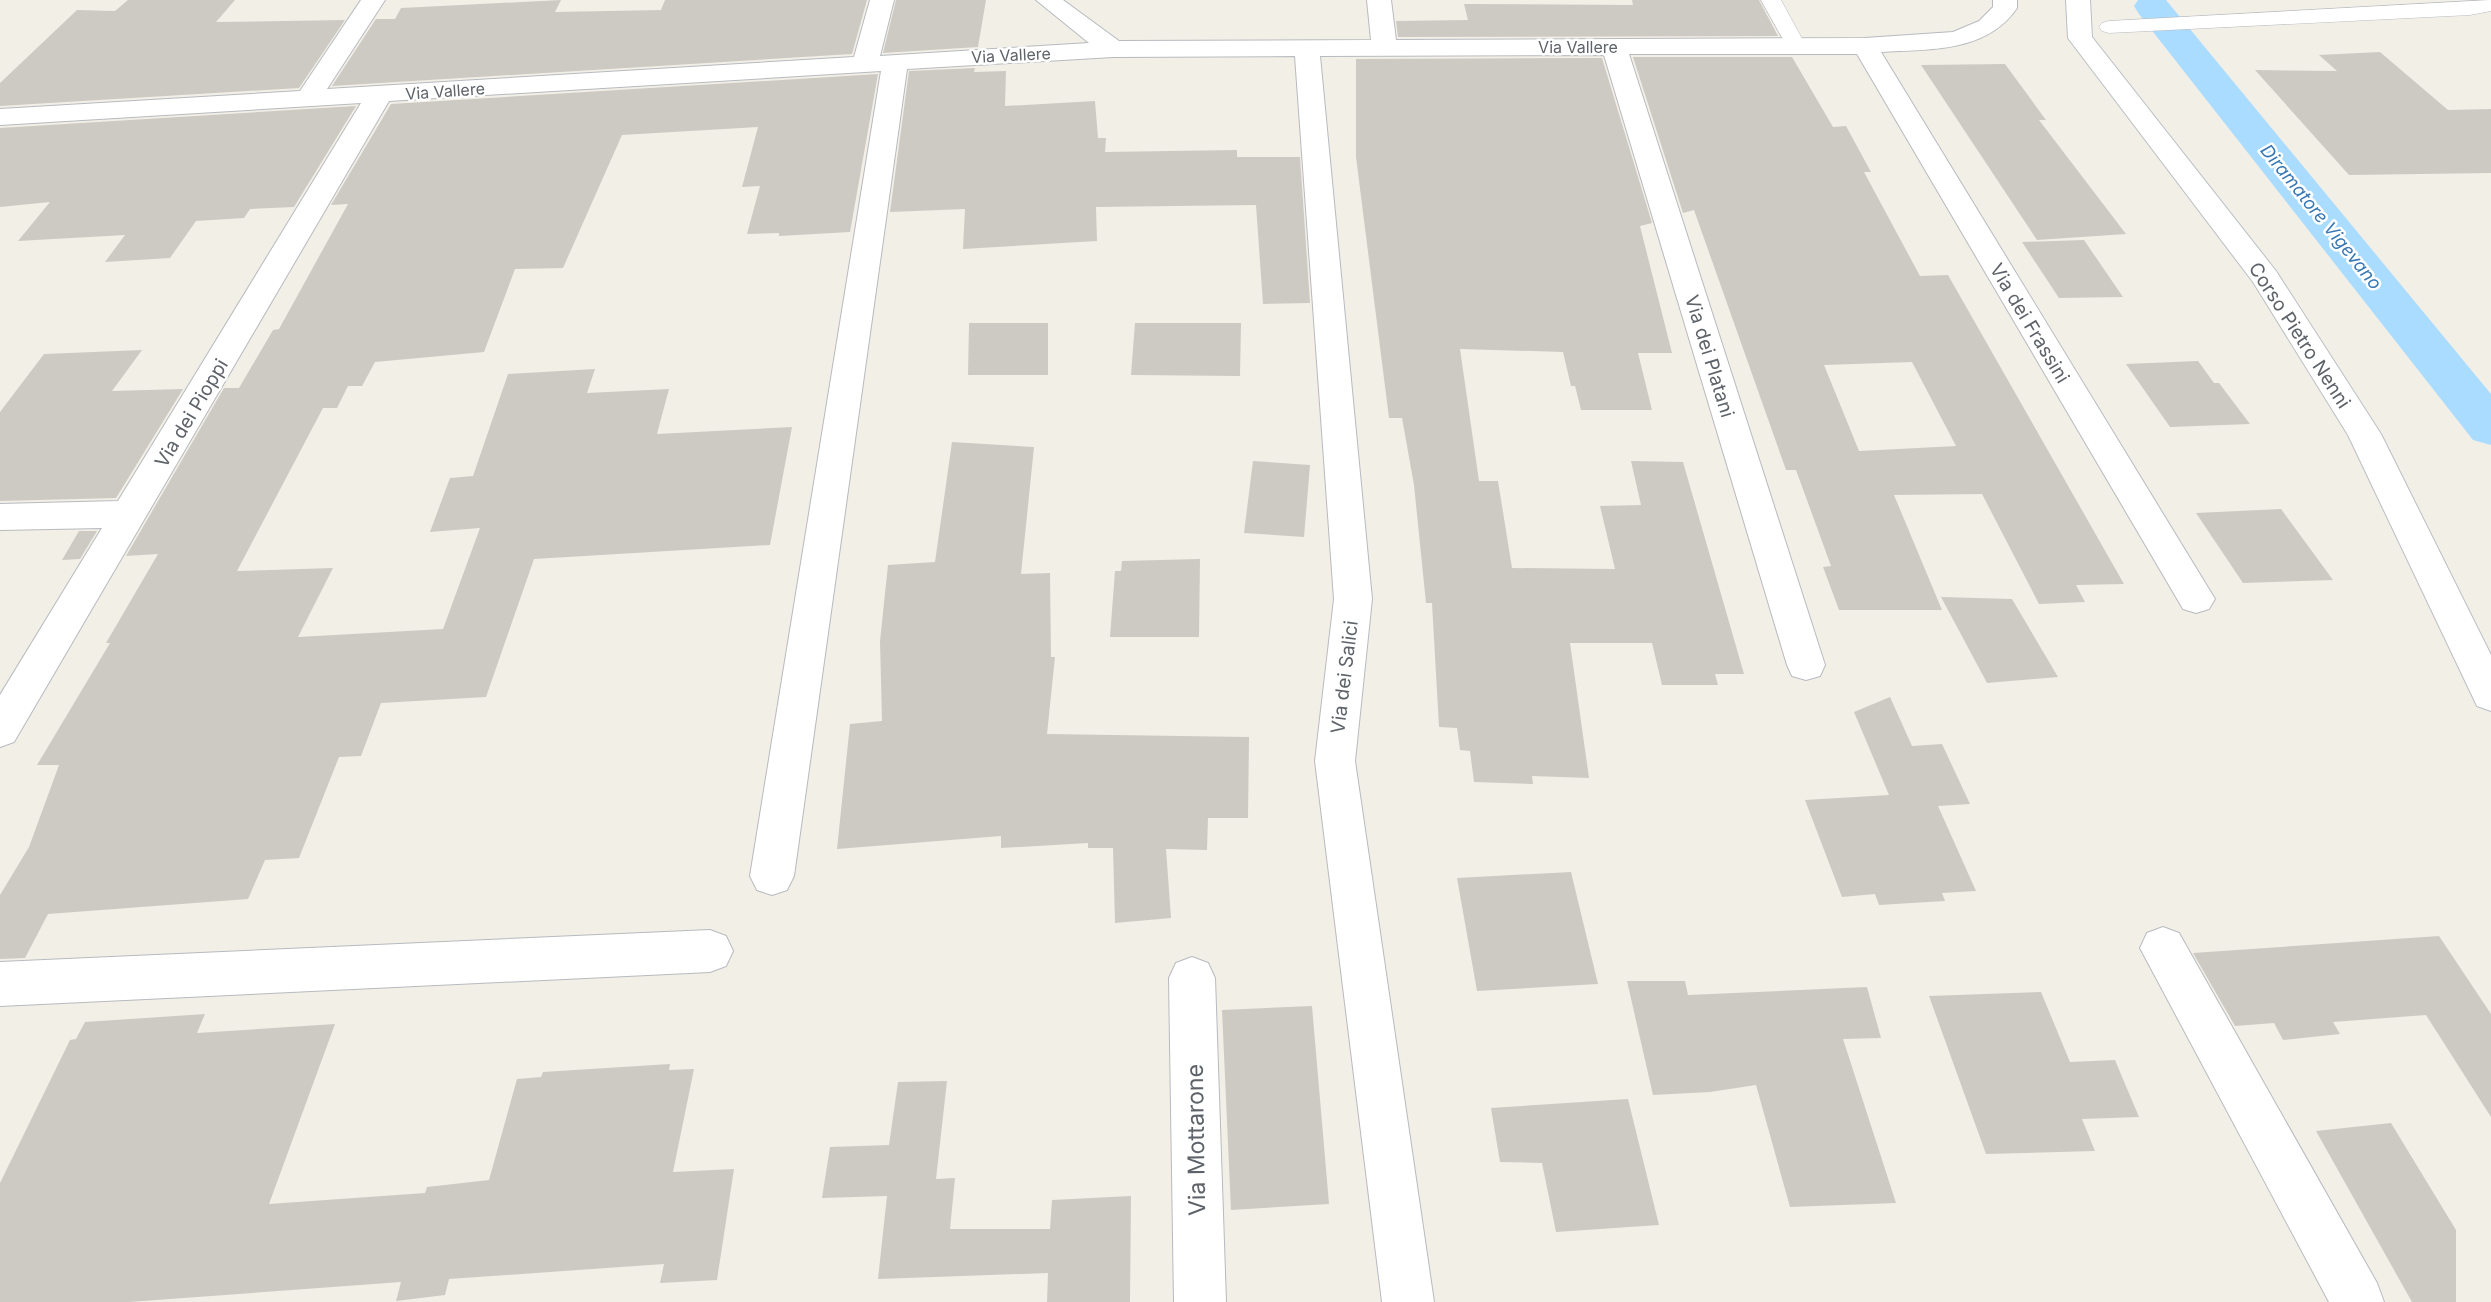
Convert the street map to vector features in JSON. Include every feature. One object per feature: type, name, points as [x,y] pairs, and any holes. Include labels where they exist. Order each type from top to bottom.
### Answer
[{"type":"street","points":[[308,99],[373,0]]},
{"type":"street","points":[[772,876],[880,63],[882,0]]},
{"type":"street","points":[[1048,0],[1114,49]]},
{"type":"street","points":[[1378,0],[1384,48]]},
{"type":"street","name":"Via Vallere","points":[[0,117],[379,96],[1114,49],[1864,46],[1957,39],[1988,26],[2005,8],[2005,0]]},
{"type":"street","name":"Corso Pietro Nenni","points":[[2078,0],[2080,38],[2265,278],[2364,434],[2491,695]]},
{"type":"street","name":"Via dei Frassini","points":[[1864,46],[2196,599]]},
{"type":"street","name":"Via dei Platani","points":[[1614,47],[1806,664]]},
{"type":"street","name":"Via dei Salici","points":[[1307,49],[1353,599],[1335,761],[1408,1302]]},
{"type":"street","name":"Via dei Pioppi","points":[[0,730],[379,96]]},
{"type":"street","points":[[0,517],[130,514]]},
{"type":"street","points":[[2163,948],[2358,1302]]},
{"type":"street","points":[[0,984],[710,951]]},
{"type":"street","name":"Via Mottarone","points":[[1192,978],[1200,1302]]},
{"type":"lane","points":[[1771,0],[1797,46]]},
{"type":"lane","points":[[2109,27],[2470,9],[2491,5]]},
{"type":"building","points":[[128,0],[235,0],[216,22],[345,20],[299,88],[0,106],[0,83],[77,10],[115,11]]},
{"type":"building","points":[[561,0],[555,12],[661,10],[665,0],[867,0],[852,54],[332,86],[376,19],[395,19],[401,8]]},
{"type":"building","points":[[896,0],[986,0],[978,47],[883,53]]},
{"type":"building","points":[[1632,0],[1759,0],[1778,36],[1398,37],[1396,21],[1468,20],[1464,4],[1633,5]]},
{"type":"building","points":[[2380,52],[2448,110],[2491,109],[2491,173],[2349,175],[2255,70],[2337,71],[2319,55]]},
{"type":"building","points":[[1633,57],[1792,57],[1833,127],[1846,126],[1871,172],[1864,172],[1920,276],[1948,275],[2124,584],[2076,585],[2085,602],[2039,604],[1982,494],[1894,495],[1942,610],[1839,610],[1823,567],[1831,566],[1796,470],[1786,470],[1694,210],[1683,213]],"holes":[[[1912,362],[1956,446],[1859,451],[1824,365]]]},
{"type":"building","points":[[1602,58],[1652,223],[1640,226],[1672,353],[1638,353],[1652,410],[1581,410],[1575,386],[1571,386],[1563,352],[1460,349],[1479,481],[1498,481],[1512,568],[1615,569],[1600,506],[1641,505],[1631,461],[1683,462],[1744,674],[1715,674],[1718,685],[1662,685],[1652,643],[1570,643],[1589,778],[1532,776],[1533,784],[1474,782],[1470,751],[1460,750],[1457,728],[1439,727],[1432,603],[1426,603],[1414,485],[1402,418],[1389,418],[1356,157],[1356,59]]},
{"type":"building","points":[[2005,64],[2046,120],[2039,120],[2126,234],[2037,240],[1921,65]]},
{"type":"building","points":[[975,68],[974,72],[1006,71],[1005,106],[1095,101],[1098,138],[1106,138],[1105,152],[1237,150],[1237,157],[1300,157],[1310,303],[1263,304],[1256,205],[1096,207],[1097,241],[963,249],[965,209],[890,212],[909,71]]},
{"type":"building","points":[[878,74],[850,232],[779,236],[779,233],[747,234],[760,186],[742,187],[758,127],[622,135],[563,268],[515,269],[484,352],[375,362],[362,386],[348,386],[337,408],[323,408],[237,571],[333,568],[298,637],[443,629],[480,528],[430,532],[450,478],[473,476],[508,374],[595,369],[587,393],[669,389],[657,434],[792,427],[770,545],[534,559],[486,697],[381,703],[361,756],[339,757],[299,858],[265,860],[248,899],[48,914],[25,958],[0,959],[0,895],[29,847],[59,765],[37,765],[110,643],[106,643],[158,554],[126,556],[224,388],[239,388],[273,330],[279,329],[348,204],[331,205],[391,104]]},
{"type":"building","points":[[356,106],[294,207],[250,209],[244,218],[196,221],[170,258],[105,262],[125,235],[18,241],[50,202],[0,207],[0,128]]},
{"type":"building","points":[[2084,240],[2123,297],[2059,298],[2022,242]]},
{"type":"building","points":[[969,323],[1048,323],[1048,375],[968,375]]},
{"type":"building","points":[[1135,323],[1241,323],[1240,376],[1131,375]]},
{"type":"building","points":[[142,350],[112,391],[183,389],[116,498],[0,501],[0,412],[44,354]]},
{"type":"building","points":[[2198,361],[2214,383],[2219,383],[2250,424],[2170,427],[2126,364]]},
{"type":"building","points":[[952,442],[1034,447],[1021,574],[1050,573],[1051,657],[1055,657],[1047,734],[1249,737],[1248,818],[1208,818],[1207,850],[1166,849],[1171,918],[1115,923],[1113,848],[1088,848],[1088,843],[1001,848],[1001,836],[837,849],[850,724],[882,721],[880,641],[888,565],[935,562]]},
{"type":"building","points":[[1253,461],[1310,465],[1304,537],[1244,533]]},
{"type":"building","points":[[2281,509],[2333,580],[2243,583],[2196,513]]},
{"type":"building","points":[[79,531],[97,531],[80,559],[62,560]]},
{"type":"building","points":[[1200,559],[1199,637],[1110,637],[1115,571],[1121,571],[1122,561]]},
{"type":"building","points":[[1941,597],[2012,599],[2058,677],[1987,683]]},
{"type":"building","points":[[1890,697],[1912,746],[1942,744],[1970,804],[1938,806],[1976,891],[1942,893],[1945,901],[1879,905],[1875,894],[1842,897],[1805,800],[1889,795],[1854,712]]},
{"type":"building","points":[[1571,872],[1598,984],[1477,991],[1457,878]]},
{"type":"building","points":[[2439,936],[2491,1014],[2491,1117],[2426,1015],[2333,1022],[2340,1034],[2283,1040],[2274,1023],[2235,1026],[2193,953]]},
{"type":"building","points":[[1627,981],[1685,981],[1688,995],[1867,987],[1881,1038],[1843,1039],[1896,1203],[1790,1207],[1756,1085],[1710,1092],[1653,1095]]},
{"type":"building","points":[[2041,992],[2070,1062],[2115,1060],[2139,1117],[2082,1119],[2095,1151],[1986,1154],[1929,996]]},
{"type":"building","points":[[1312,1006],[1329,1204],[1231,1210],[1222,1010]]},
{"type":"building","points":[[205,1014],[197,1033],[335,1024],[269,1204],[425,1193],[427,1187],[489,1180],[517,1079],[541,1077],[543,1072],[670,1064],[669,1070],[694,1069],[673,1172],[734,1169],[717,1280],[660,1283],[664,1264],[449,1279],[445,1295],[396,1301],[401,1282],[129,1302],[0,1302],[0,1183],[70,1040],[76,1039],[85,1022]]},
{"type":"building","points":[[947,1081],[936,1179],[955,1178],[950,1229],[1050,1229],[1052,1200],[1131,1196],[1130,1302],[1047,1302],[1048,1273],[878,1279],[887,1196],[822,1198],[830,1147],[889,1145],[898,1082]]},
{"type":"building","points":[[1628,1099],[1659,1225],[1556,1232],[1542,1163],[1500,1162],[1491,1108]]},
{"type":"building","points":[[2391,1123],[2456,1230],[2456,1302],[2412,1302],[2316,1131]]},
{"type":"waterway","name":"Diramatore Vigevano","points":[[2152,6],[2491,428]]}]
